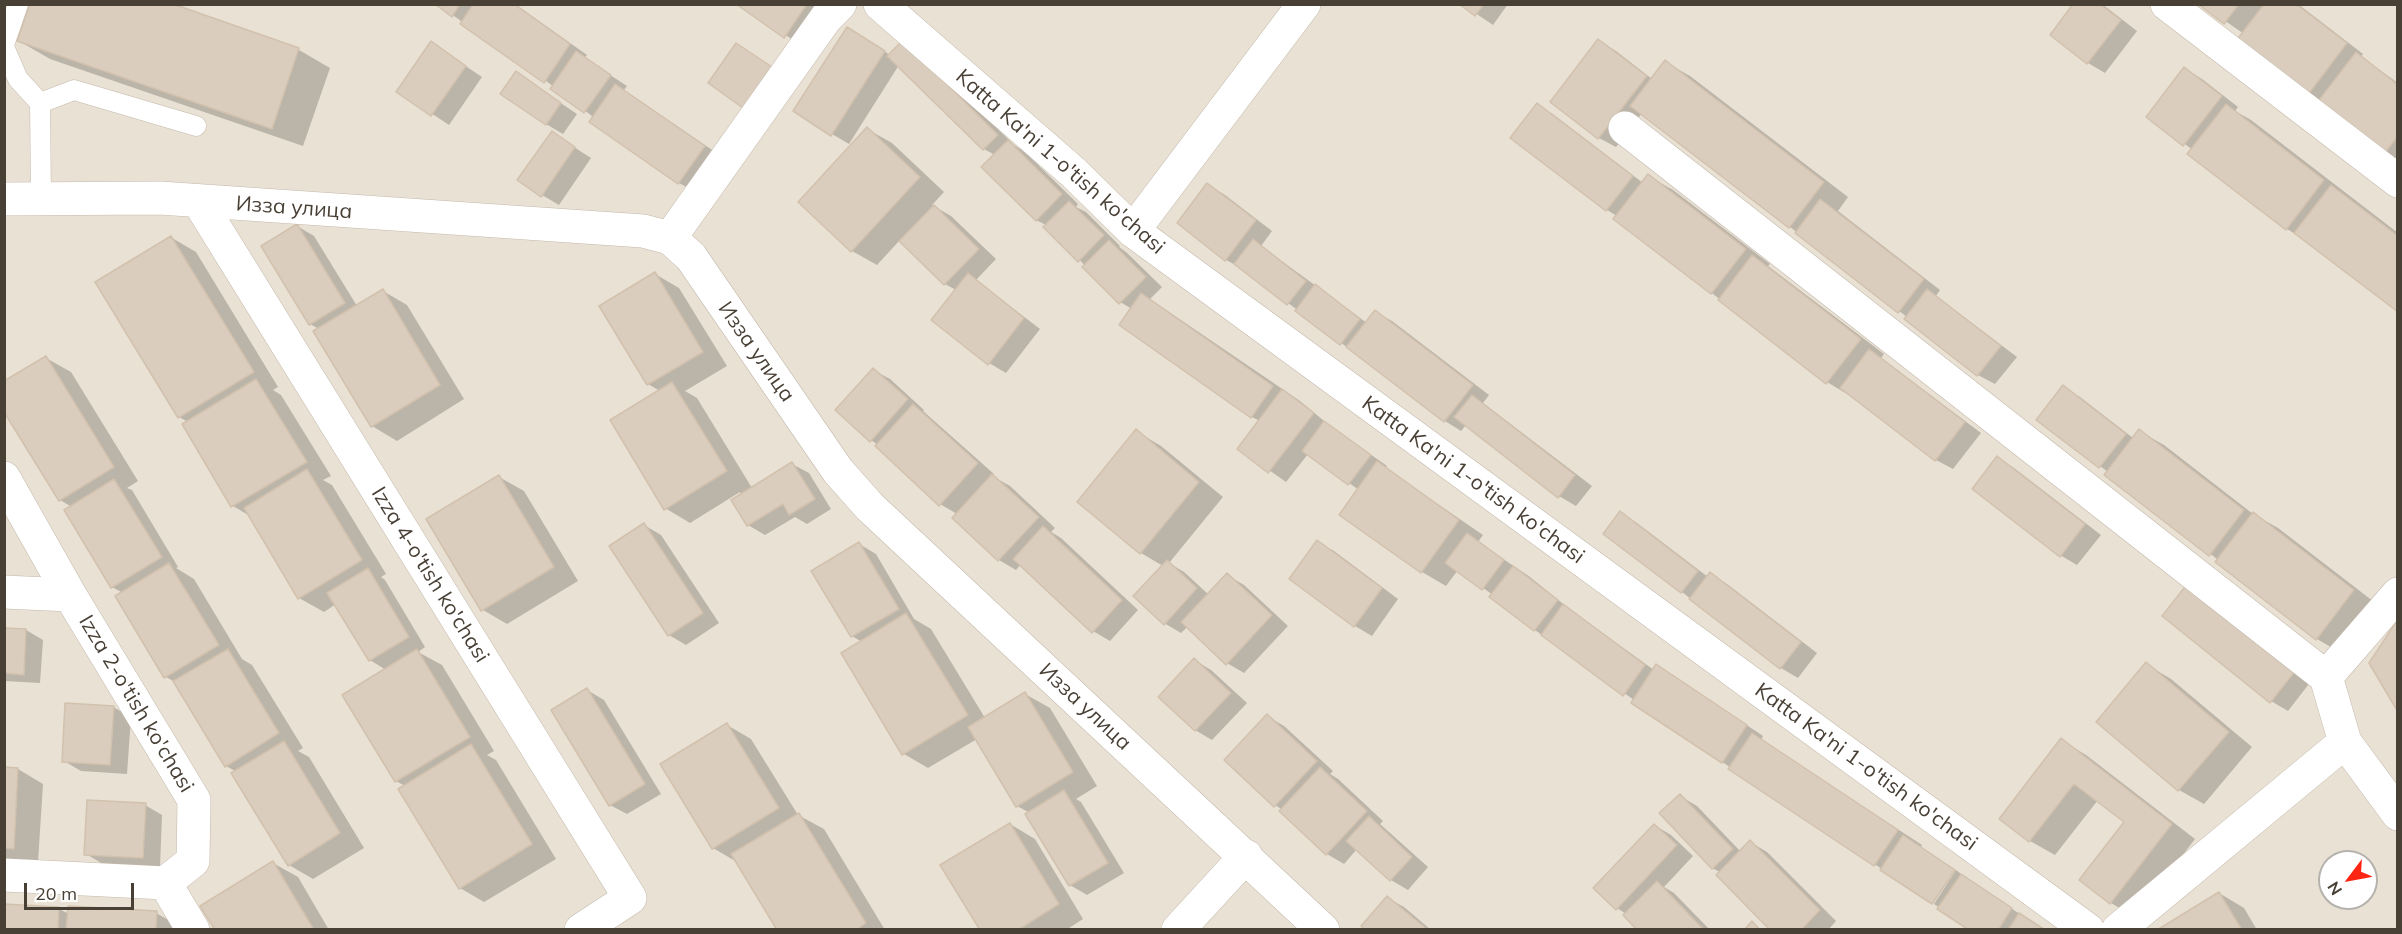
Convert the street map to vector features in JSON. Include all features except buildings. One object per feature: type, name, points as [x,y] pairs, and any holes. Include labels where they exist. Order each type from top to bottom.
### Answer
[{"type":"street","points":[[670,238],[826,18],[840,4]]},
{"type":"street","name":"Katta Ka'ni 1-o'tish ko'chasi","points":[[880,4],[1074,173],[1133,231],[2088,930]]},
{"type":"street","points":[[1133,231],[1304,4]]},
{"type":"street","points":[[2167,4],[2397,181]]},
{"type":"street","points":[[1625,128],[2326,677],[2345,742],[2397,814]]},
{"type":"street","name":"Изза улица","points":[[4,198],[160,198],[643,231],[670,238],[691,257],[838,471],[870,507],[1323,930]]},
{"type":"street","name":"Izza 4-o'tish ko'chasi","points":[[200,202],[630,898],[581,930]]},
{"type":"street","name":"Izza 2-o'tish ko'chasi","points":[[4,478],[70,595],[194,800],[193,861],[165,883]]},
{"type":"street","points":[[4,592],[70,595]]},
{"type":"street","points":[[2326,677],[2397,594]]},
{"type":"street","points":[[2118,930],[2345,742]]},
{"type":"street","points":[[1178,930],[1246,856]]},
{"type":"street","points":[[4,875],[165,883],[193,930]]},
{"type":"lane","points":[[18,4],[4,46],[18,79],[40,103],[41,198]]},
{"type":"lane","points":[[40,103],[74,90],[196,126]]},
{"type":"shaded area","points":[[5,5],[2397,5],[2397,929],[5,930]]}]
